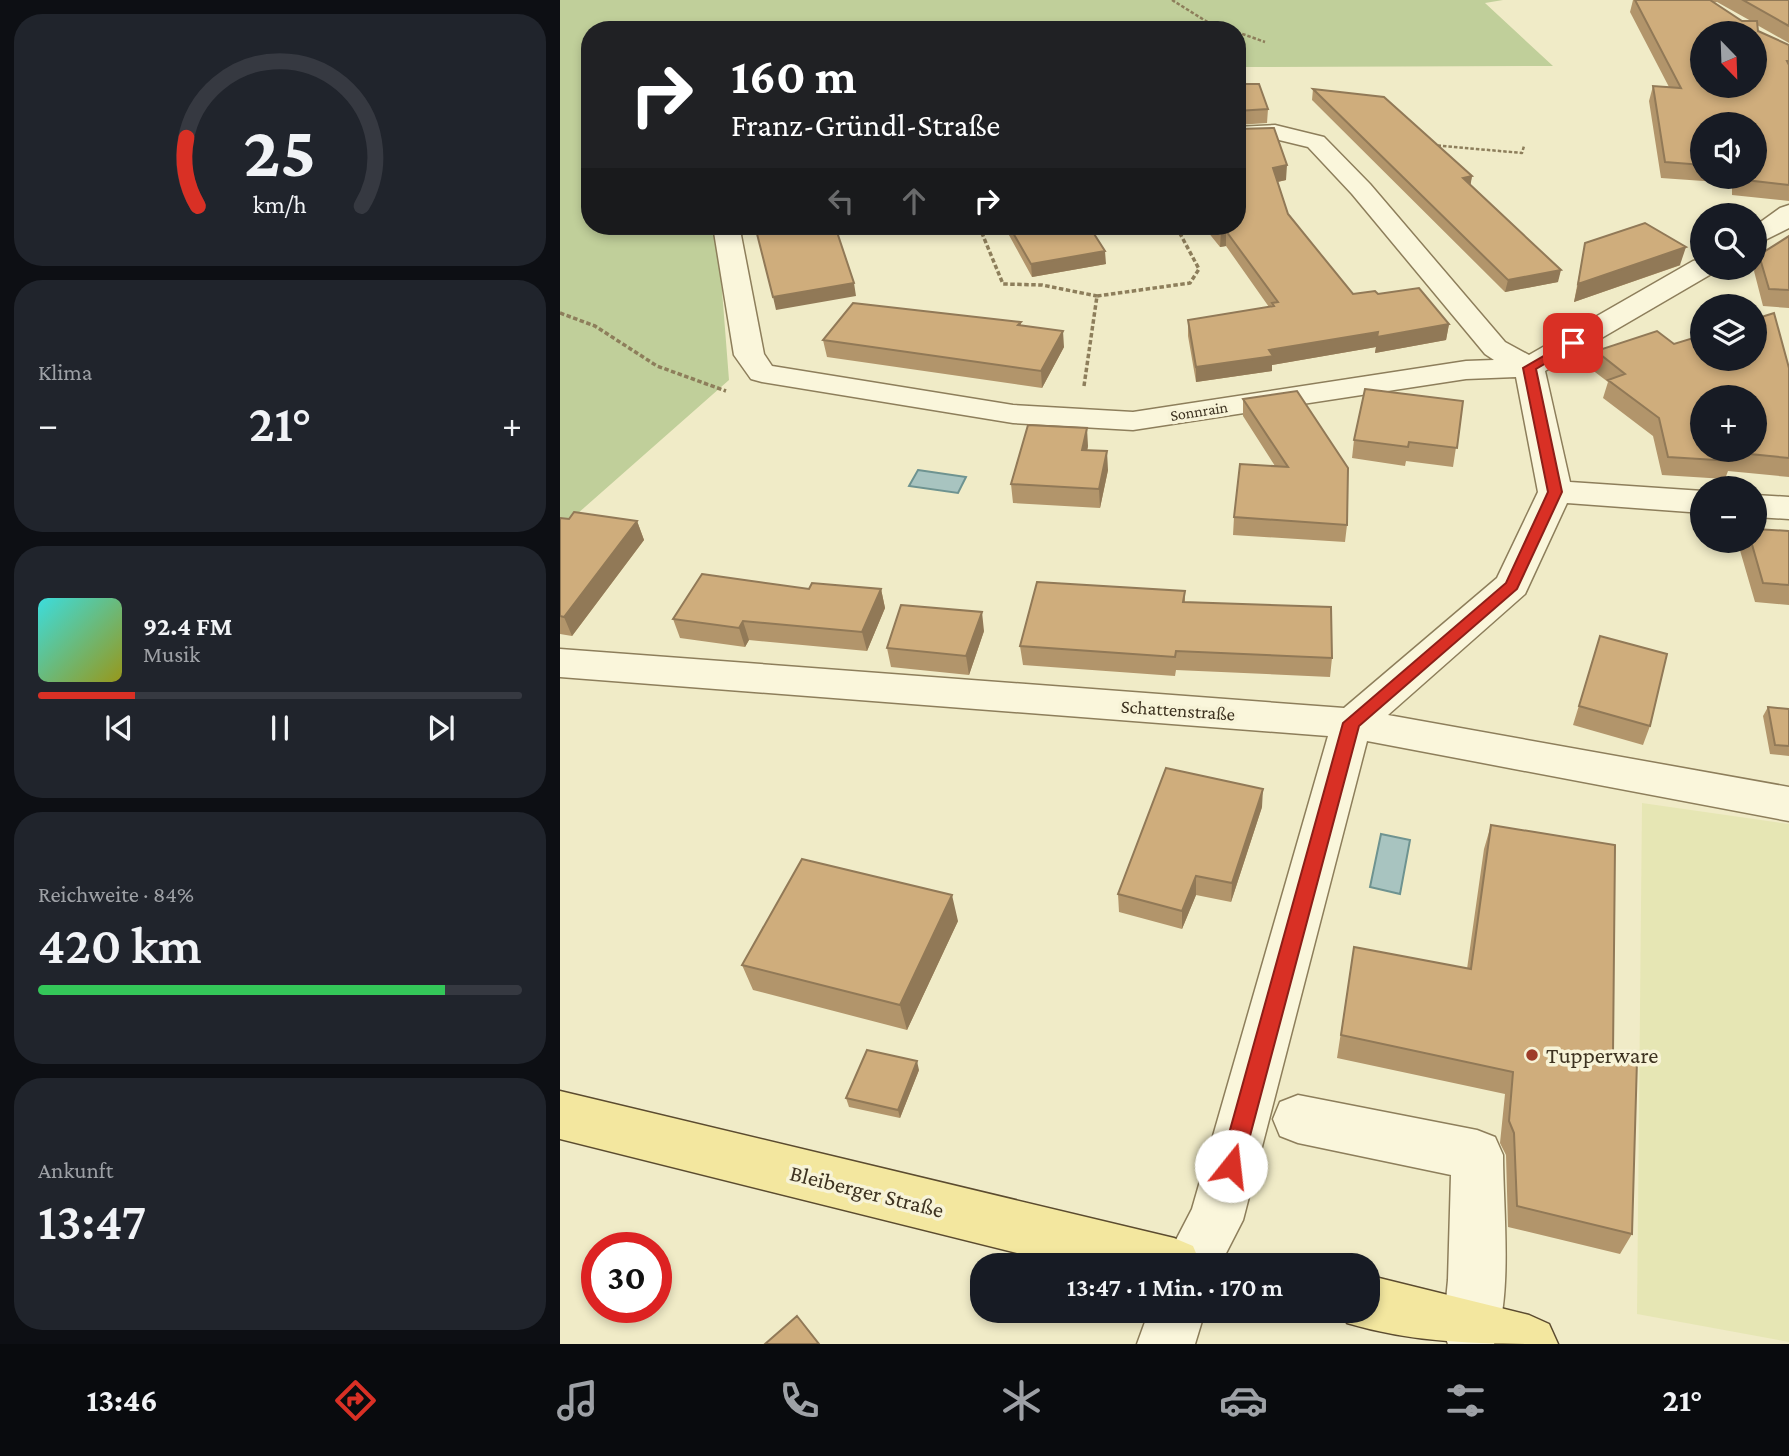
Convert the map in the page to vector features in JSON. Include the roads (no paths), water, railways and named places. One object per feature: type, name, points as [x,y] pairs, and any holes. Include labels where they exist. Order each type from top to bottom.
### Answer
[{"type":"main road","name":"Bleiberger Straße","points":[[560,1115],[1125,1253]]},
{"type":"main road","points":[[1380,1306],[1529,1344]]},
{"type":"street","points":[[1197,1253],[1216,1220],[1352,723],[1512,585],[1555,492],[1529,368],[1496,348],[1361,189],[1316,142],[1275,132],[1246,134]]},
{"type":"street","points":[[1767,230],[1789,213]]},
{"type":"street","name":"Sonnrain","points":[[728,235],[749,355],[762,373],[1013,414],[1133,421],[1466,370],[1529,368]]},
{"type":"street","points":[[1529,368],[1690,275]]},
{"type":"street","points":[[1555,492],[1690,501]]},
{"type":"street","points":[[1767,507],[1789,508]]},
{"type":"street","name":"Schattenstraße","points":[[560,663],[1352,723],[1789,804]]},
{"type":"street","points":[[1298,1119],[1477,1156],[1476,1280],[1471,1331]]},
{"type":"street","points":[[1166,1344],[1173,1323]]},
{"type":"water","points":[[918,470],[966,477],[958,493],[909,486]]},
{"type":"water","points":[[1381,834],[1410,840],[1400,894],[1370,887]]},
{"type":"place","name":"Tupperware","points":[[1532,1055]]}]
